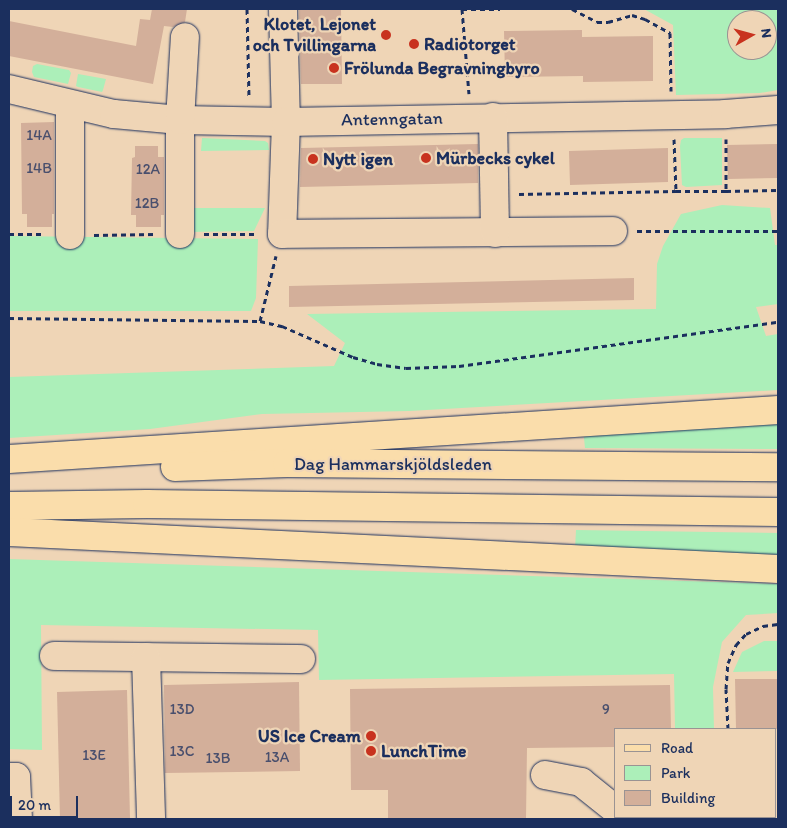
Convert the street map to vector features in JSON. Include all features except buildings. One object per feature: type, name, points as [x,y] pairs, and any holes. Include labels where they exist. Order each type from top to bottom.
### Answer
[{"type":"main road","points":[[9,459],[778,410]]},
{"type":"main road","name":"Dag Hammarskjöldsleden","points":[[9,472],[287,463],[778,467]]},
{"type":"main road","points":[[9,506],[148,504],[778,512]]},
{"type":"main road","points":[[9,532],[778,569]]},
{"type":"street","points":[[283,9],[286,122],[282,234],[614,231]]},
{"type":"street","points":[[180,234],[180,120],[185,37]]},
{"type":"street","name":"Antenngatan","points":[[9,89],[70,106],[114,114],[180,120],[286,122],[482,117],[672,116],[778,110]]},
{"type":"street","points":[[70,106],[70,235]]},
{"type":"street","points":[[482,117],[494,194],[495,233]]},
{"type":"street","points":[[54,656],[301,659]]},
{"type":"street","points":[[146,657],[150,819]]},
{"type":"street","points":[[545,775],[581,782],[614,808]]},
{"type":"street","points":[[9,777],[16,777],[18,819]]},
{"type":"path","points":[[247,9],[249,121]]},
{"type":"path","points":[[482,117],[462,9],[500,9]]},
{"type":"path","points":[[572,9],[597,22],[608,22],[632,15],[645,19],[670,33],[676,191]]},
{"type":"path","points":[[726,114],[726,191]]},
{"type":"path","points":[[494,194],[778,190]]},
{"type":"path","points":[[614,231],[778,231]]},
{"type":"path","points":[[9,234],[282,234],[260,321]]},
{"type":"path","points":[[9,318],[260,321],[282,326],[353,357],[377,364],[406,368],[459,366],[778,322]]},
{"type":"path","points":[[728,728],[726,689],[728,663],[736,645],[746,634],[763,626],[778,624]]},
{"type":"green space","points":[[644,9],[778,9],[778,90],[760,93],[676,95],[673,25]]},
{"type":"green space","points":[[37,64],[69,70],[71,73],[68,84],[34,77],[32,72],[33,66]]},
{"type":"green space","points":[[78,74],[106,79],[102,92],[76,86]]},
{"type":"green space","points":[[202,138],[265,141],[268,143],[269,150],[201,151]]},
{"type":"green space","points":[[684,138],[722,138],[722,185],[686,187],[682,185],[680,146],[681,140]]},
{"type":"green space","points":[[722,205],[770,208],[775,245],[778,245],[778,304],[756,307],[766,336],[778,334],[778,390],[409,411],[262,414],[150,429],[9,438],[9,377],[334,366],[345,343],[307,314],[656,309],[657,264],[663,246],[681,214]]},
{"type":"green space","points":[[188,208],[265,208],[254,231],[188,232]]},
{"type":"green space","points":[[9,236],[258,239],[256,298],[251,311],[9,311]]},
{"type":"green space","points":[[778,420],[778,449],[585,448],[583,428]]},
{"type":"green space","points":[[576,530],[778,533],[778,556],[575,549]]},
{"type":"green space","points":[[9,559],[778,584],[778,613],[746,615],[722,642],[713,687],[714,728],[675,728],[674,674],[319,680],[318,630],[41,625],[42,750],[9,749]]},
{"type":"green space","points":[[764,641],[778,641],[778,671],[733,672],[742,652]]},
{"type":"place","name":"Klotet, Lejonet och Tvillingarna","points":[[386,35]]},
{"type":"place","name":"Radiotorget","points":[[414,44]]},
{"type":"place","name":"Frölunda Begravningbyro","points":[[334,68]]},
{"type":"place","name":"Mürbecks cykel","points":[[426,158]]},
{"type":"place","name":"Nytt igen","points":[[313,159]]},
{"type":"place","name":"US Ice Cream","points":[[371,736]]},
{"type":"place","name":"LunchTime","points":[[371,751]]}]
